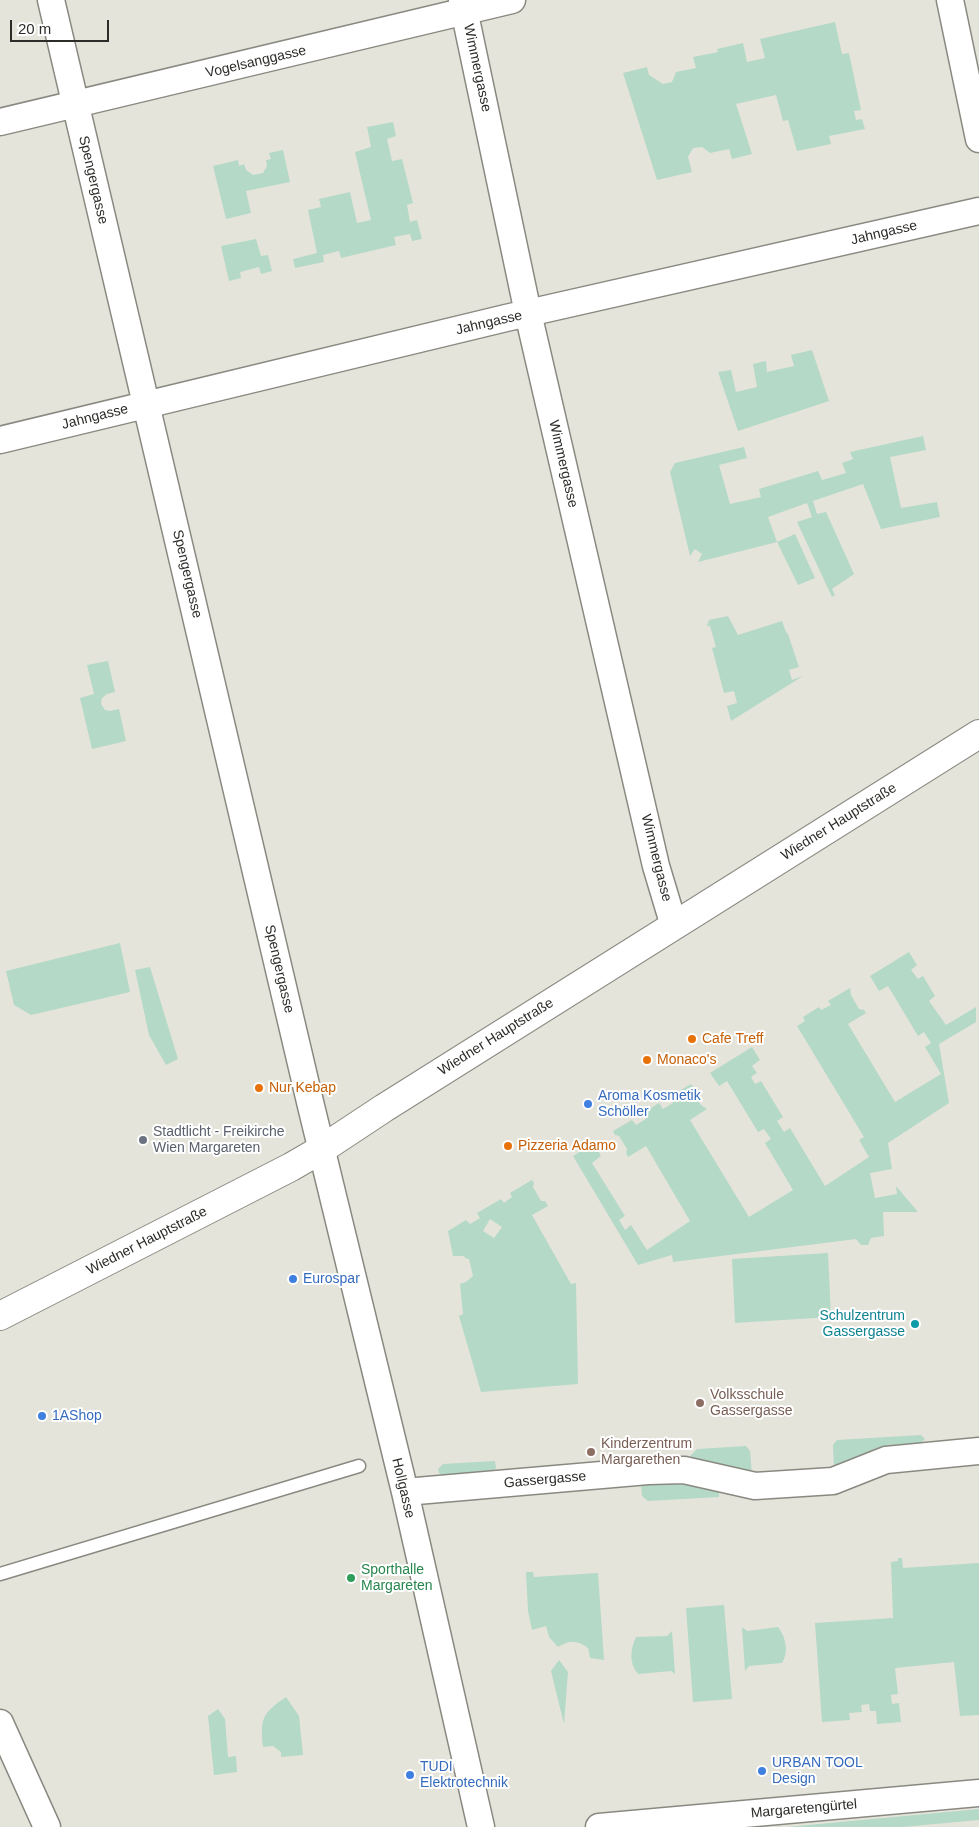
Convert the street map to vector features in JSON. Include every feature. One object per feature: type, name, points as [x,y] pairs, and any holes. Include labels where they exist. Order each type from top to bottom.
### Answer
[{"type":"main road","name":"Wiedner Hauptstraße","points":[[0,1316],[284,1171],[322,1149],[384,1108],[979,734]]},
{"type":"street","name":"Spengergasse","points":[[51,0],[322,1149]]},
{"type":"street","name":"Vogelsanggasse","points":[[0,122],[75,105],[463,6],[512,0]]},
{"type":"street","points":[[950,0],[979,139]]},
{"type":"street","name":"Wimmergasse","points":[[463,6],[528,313],[656,866],[674,926]]},
{"type":"street","name":"Jahngasse","points":[[0,440],[528,313],[979,211]]},
{"type":"street","name":"Hollgasse","points":[[322,1149],[405,1492],[481,1827]]},
{"type":"street","name":"Gassergasse","points":[[405,1492],[648,1471],[684,1470],[755,1486],[824,1482],[833,1481],[886,1460],[979,1452]]},
{"type":"street","points":[[0,1723],[47,1827]]},
{"type":"street","name":"Margaretengürtel","points":[[599,1827],[979,1793]]},
{"type":"lane","points":[[0,1574],[359,1466]]},
{"type":"green space","points":[[835,22],[842,54],[849,53],[861,110],[854,111],[856,120],[862,119],[865,129],[829,136],[831,144],[797,151],[788,120],[783,121],[776,95],[736,104],[752,154],[732,159],[729,149],[710,153],[702,147],[693,148],[688,157],[692,172],[657,180],[623,73],[647,67],[649,75],[663,84],[672,82],[676,72],[696,68],[693,57],[718,52],[717,49],[743,43],[747,62],[765,58],[760,39]]},
{"type":"green space","points":[[393,122],[396,136],[387,139],[392,161],[402,159],[413,203],[407,205],[410,222],[417,220],[422,239],[412,241],[410,234],[394,237],[396,245],[341,258],[339,251],[323,255],[324,262],[295,268],[293,259],[317,253],[308,210],[321,207],[319,199],[350,192],[357,223],[371,220],[355,152],[371,147],[367,127]]},
{"type":"green space","points":[[283,150],[290,182],[246,191],[251,213],[226,219],[213,166],[238,160],[239,166],[244,164],[246,170],[253,175],[263,173],[267,166],[266,160],[271,159],[269,153]]},
{"type":"green space","points":[[256,239],[261,256],[268,255],[272,271],[261,274],[259,267],[240,272],[241,278],[229,281],[221,246]]},
{"type":"green space","points":[[812,350],[829,401],[738,431],[718,372],[731,370],[736,392],[757,387],[753,364],[766,361],[767,372],[794,366],[791,355]]},
{"type":"green space","points":[[923,436],[926,450],[890,457],[901,508],[937,502],[940,517],[881,529],[863,484],[813,501],[817,514],[826,512],[854,574],[832,589],[835,595],[832,597],[797,522],[812,517],[807,503],[768,517],[777,542],[698,562],[702,554],[695,549],[690,556],[670,472],[675,463],[744,447],[747,458],[719,465],[730,504],[761,497],[759,489],[818,471],[822,480],[846,473],[842,463],[853,459],[850,452]]},
{"type":"green space","points":[[795,534],[815,578],[798,585],[777,542]]},
{"type":"green space","points":[[728,616],[738,635],[782,621],[799,667],[789,670],[792,680],[803,676],[731,721],[727,706],[737,703],[734,691],[724,693],[712,648],[716,647],[710,626],[707,626],[709,620]]},
{"type":"green space","points":[[108,661],[115,692],[107,694],[102,698],[101,704],[105,710],[119,709],[126,741],[92,749],[80,698],[94,694],[87,665]]},
{"type":"green space","points":[[120,943],[130,992],[31,1015],[14,1005],[6,971]]},
{"type":"green space","points":[[909,952],[917,965],[911,970],[918,979],[923,976],[935,996],[929,1001],[946,1025],[976,1007],[976,1022],[939,1044],[949,1103],[888,1143],[892,1169],[870,1173],[875,1198],[897,1194],[896,1186],[918,1212],[883,1212],[884,1236],[871,1238],[868,1245],[861,1245],[856,1239],[673,1262],[672,1255],[638,1265],[573,1156],[594,1143],[601,1156],[592,1163],[625,1216],[619,1220],[625,1230],[631,1225],[647,1250],[690,1221],[646,1146],[628,1157],[627,1149],[619,1136],[615,1135],[613,1131],[632,1120],[636,1125],[646,1119],[643,1113],[659,1103],[663,1109],[673,1103],[669,1097],[691,1084],[694,1088],[692,1092],[701,1105],[707,1109],[690,1120],[749,1217],[793,1190],[765,1143],[771,1139],[764,1129],[758,1132],[727,1081],[719,1086],[710,1073],[752,1047],[760,1060],[752,1066],[757,1073],[751,1077],[755,1084],[761,1081],[783,1117],[777,1121],[784,1132],[790,1128],[825,1186],[869,1157],[859,1140],[864,1137],[797,1026],[805,1021],[803,1017],[819,1007],[821,1010],[831,1005],[828,1001],[850,988],[851,995],[859,1009],[864,1010],[866,1013],[848,1024],[895,1102],[941,1074],[925,1047],[931,1043],[924,1032],[918,1036],[888,986],[879,991],[870,976]]},
{"type":"green space","points":[[150,967],[178,1059],[166,1065],[149,1035],[135,970]]},
{"type":"green space","points":[[532,1180],[534,1183],[533,1187],[541,1201],[545,1201],[548,1206],[532,1215],[571,1284],[576,1283],[578,1384],[481,1392],[459,1316],[463,1314],[460,1284],[473,1276],[469,1259],[464,1256],[453,1256],[448,1231],[466,1220],[470,1224],[480,1218],[477,1213],[501,1199],[504,1203],[512,1197],[510,1193]],"holes":[[[490,1219],[502,1227],[494,1238],[483,1231]]]},
{"type":"green space","points":[[828,1253],[831,1317],[735,1323],[732,1259]]},
{"type":"green space","points":[[921,1435],[925,1439],[917,1447],[834,1469],[833,1445],[837,1440]]},
{"type":"green space","points":[[746,1446],[750,1451],[752,1475],[692,1462],[691,1455],[697,1449]]},
{"type":"green space","points":[[495,1461],[496,1468],[492,1473],[444,1477],[439,1473],[438,1469],[443,1464]]},
{"type":"green space","points":[[676,1478],[719,1487],[719,1497],[648,1501],[642,1496],[641,1485],[647,1480]]},
{"type":"green space","points":[[898,1558],[902,1558],[903,1568],[979,1563],[979,1715],[960,1716],[954,1662],[895,1668],[898,1694],[891,1695],[892,1704],[899,1703],[901,1722],[877,1724],[876,1711],[870,1711],[869,1704],[861,1705],[862,1712],[849,1713],[850,1720],[822,1722],[815,1623],[893,1618],[891,1562],[898,1561]]},
{"type":"green space","points":[[526,1572],[533,1572],[534,1577],[598,1573],[604,1660],[590,1658],[588,1648],[577,1642],[566,1643],[558,1647],[549,1637],[546,1626],[532,1630],[528,1611]]},
{"type":"green space","points":[[724,1605],[732,1699],[693,1702],[686,1608]]},
{"type":"green space","points":[[742,1627],[747,1631],[778,1627],[786,1645],[782,1663],[749,1666],[745,1671]]},
{"type":"green space","points":[[672,1631],[675,1674],[671,1671],[638,1674],[631,1656],[636,1637],[667,1636]]},
{"type":"green space","points":[[559,1660],[568,1672],[564,1724],[551,1671]]},
{"type":"green space","points":[[286,1697],[299,1716],[303,1755],[281,1757],[281,1752],[273,1746],[263,1747],[262,1730],[264,1718],[267,1712]]},
{"type":"green space","points":[[218,1709],[225,1719],[228,1757],[236,1756],[237,1772],[214,1775],[208,1716]]},
{"type":"green space","points":[[979,1809],[979,1820],[902,1827],[787,1827]]},
{"type":"place","name":"Cafe Treff","points":[[692,1039]]},
{"type":"place","name":"Monaco's","points":[[647,1060]]},
{"type":"place","name":"Nur Kebap","points":[[259,1088]]},
{"type":"place","name":"Aroma Kosmetik Schöller","points":[[588,1104]]},
{"type":"place","name":"Stadtlicht - Freikirche Wien Margareten","points":[[143,1140]]},
{"type":"place","name":"Pizzeria Adamo","points":[[508,1146]]},
{"type":"place","name":"Eurospar","points":[[293,1279]]},
{"type":"place","name":"Schulzentrum Gassergasse","points":[[915,1324]]},
{"type":"place","name":"Volksschule Gassergasse","points":[[700,1403]]},
{"type":"place","name":"1AShop","points":[[42,1416]]},
{"type":"place","name":"Kinderzentrum Margarethen","points":[[591,1452]]},
{"type":"place","name":"Sporthalle Margareten","points":[[351,1578]]},
{"type":"place","name":"URBAN TOOL Design","points":[[762,1771]]},
{"type":"place","name":"TUDI Elektrotechnik","points":[[410,1775]]}]
